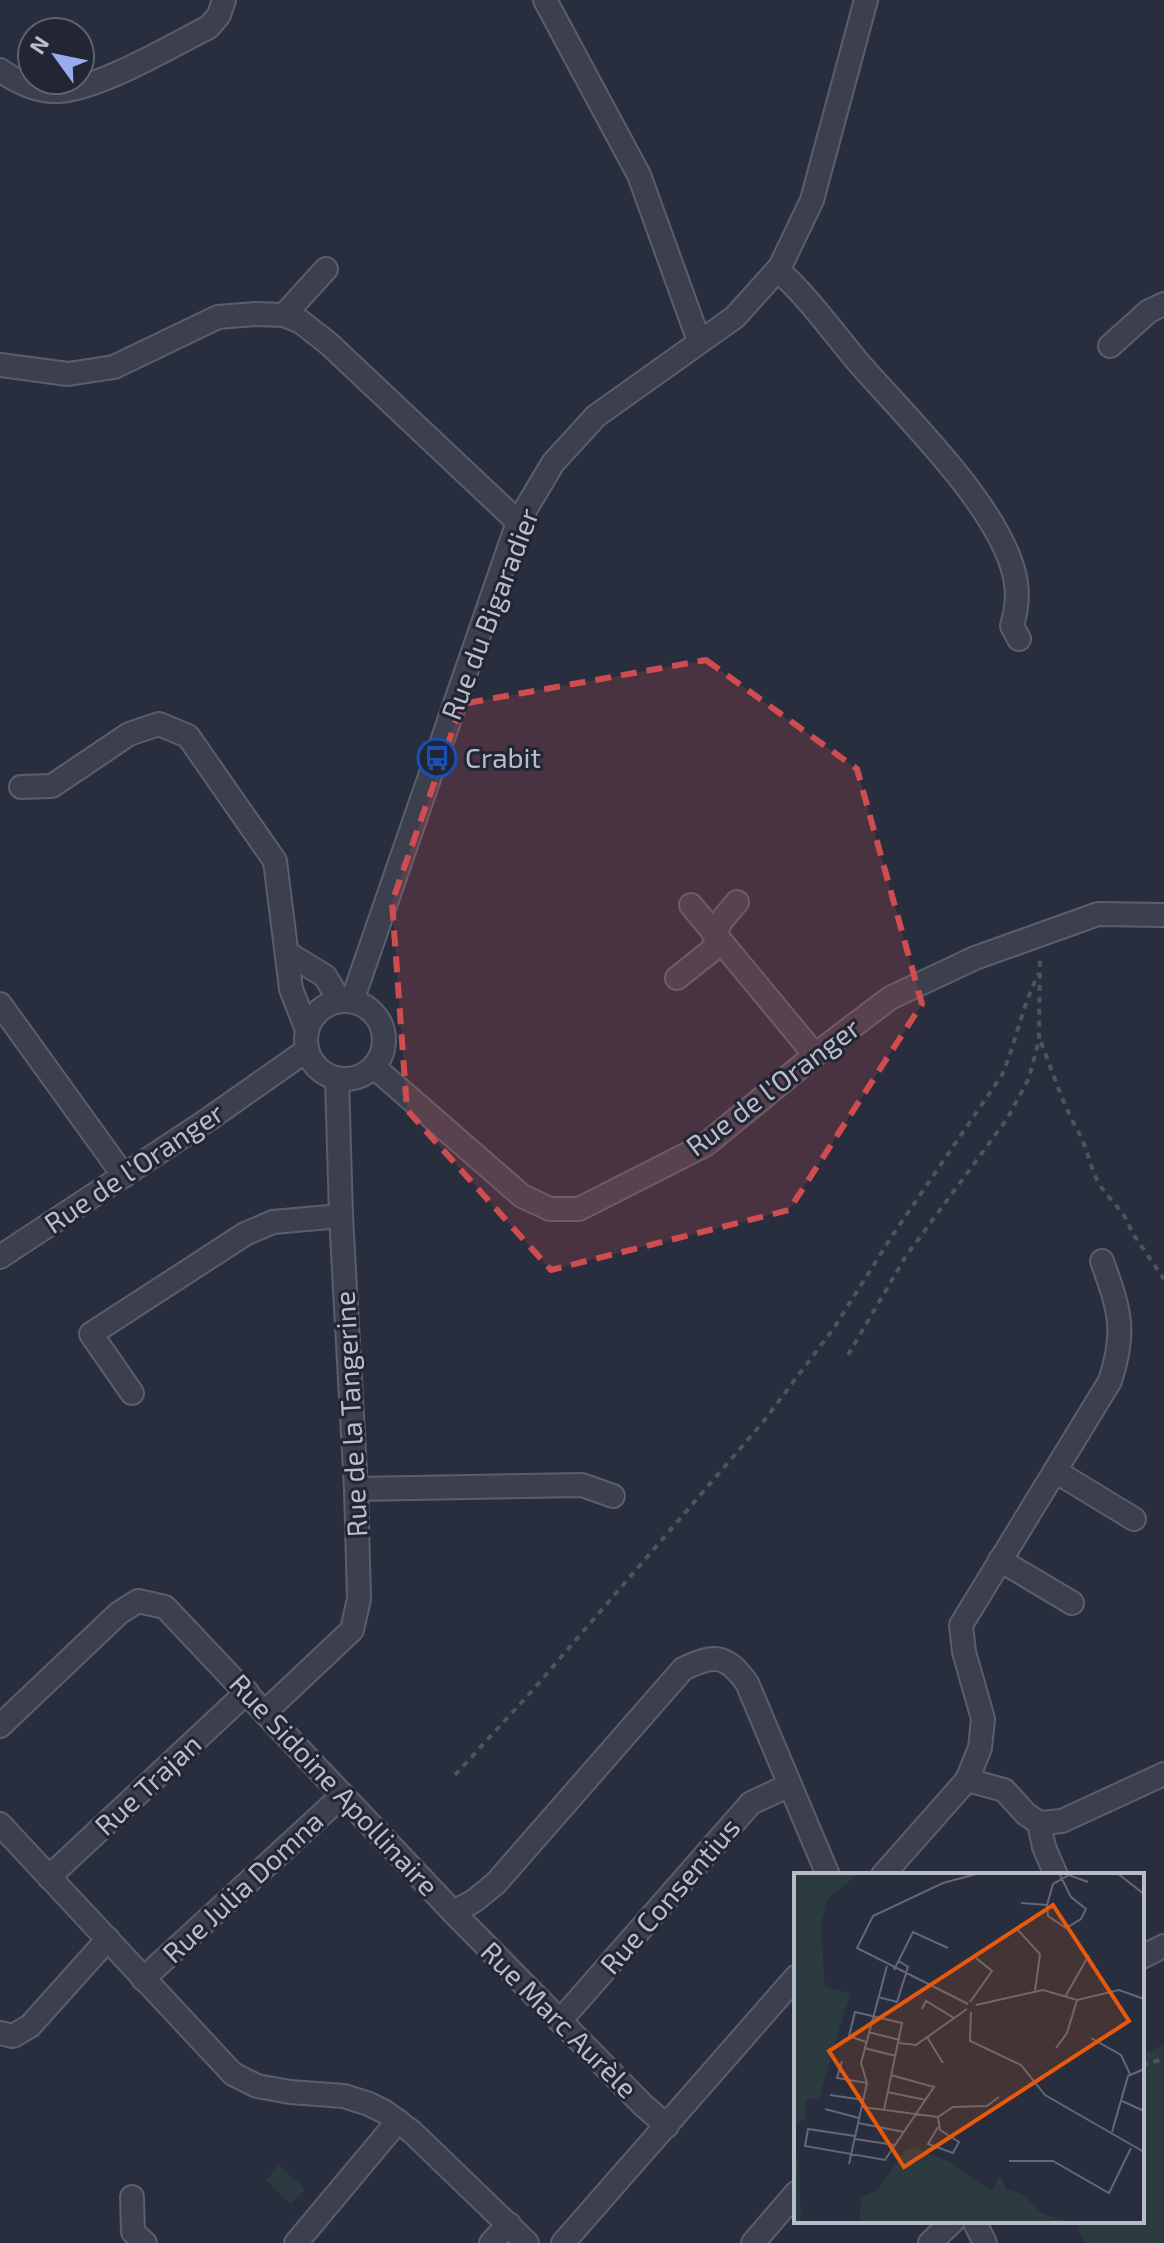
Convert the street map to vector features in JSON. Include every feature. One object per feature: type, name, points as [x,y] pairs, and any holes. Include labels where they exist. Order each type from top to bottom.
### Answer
[{"type":"street","points":[[0,70],[24,84],[46,90],[56,91],[95,83],[209,27],[219,15],[224,0]]},
{"type":"street","points":[[545,0],[639,175],[699,341]]},
{"type":"street","name":"Rue du Bigaradier","points":[[346,1001],[518,522],[553,463],[596,416],[735,317],[778,270],[812,200],[866,0]]},
{"type":"street","points":[[284,315],[326,269]]},
{"type":"street","points":[[778,270],[968,489],[998,535],[1011,565],[1018,605],[1012,626],[1019,639]]},
{"type":"street","points":[[1110,346],[1149,311],[1164,304]]},
{"type":"street","points":[[0,365],[68,374],[114,367],[218,317],[284,315],[301,322],[328,343],[518,522]]},
{"type":"street","points":[[21,787],[52,786],[129,734],[159,724],[188,736],[275,861],[291,989],[313,1063],[337,1079],[351,1079],[374,1067],[385,1043],[384,1029],[378,1017],[368,1008],[346,1001],[326,1006],[314,1016],[307,1040]]},
{"type":"street","points":[[677,978],[718,939],[722,920],[737,902]]},
{"type":"street","points":[[691,905],[815,1055]]},
{"type":"street","name":"Rue de l'Oranger","points":[[374,1067],[522,1196],[550,1209],[579,1209],[705,1145],[890,998],[975,958],[1098,914],[1164,915]]},
{"type":"street","points":[[287,953],[325,976],[346,1001]]},
{"type":"street","points":[[0,1004],[124,1176]]},
{"type":"street","name":"Rue de l'Oranger","points":[[0,1257],[124,1176],[307,1040]]},
{"type":"street","name":"Rue de la Tangerine","points":[[265,1712],[352,1630],[359,1599],[337,1079]]},
{"type":"street","points":[[132,1393],[91,1334],[245,1234],[273,1222],[341,1216]]},
{"type":"street","points":[[885,1873],[967,1780],[980,1748],[983,1719],[964,1652],[961,1625],[1110,1381],[1118,1354],[1119,1309],[1102,1261]]},
{"type":"street","points":[[1055,1471],[1134,1519]]},
{"type":"street","points":[[356,1489],[582,1485],[613,1496]]},
{"type":"street","points":[[1000,1560],[1072,1603]]},
{"type":"street","name":"Rue Sidoine Apollinaire","points":[[0,1726],[119,1613],[138,1601],[165,1607],[453,1912],[474,1901],[496,1883],[683,1669],[705,1658],[720,1660],[735,1666],[747,1683],[827,1873]]},
{"type":"street","name":"Rue Trajan","points":[[49,1877],[247,1692]]},
{"type":"street","points":[[967,1780],[1004,1790],[1039,1823],[1062,1821],[1164,1774]]},
{"type":"street","name":"Rue Consentius","points":[[560,2021],[751,1803],[790,1785]]},
{"type":"street","name":"Rue Julia Domna","points":[[143,1979],[343,1795]]},
{"type":"street","points":[[1039,1823],[1044,1847],[1055,1873]]},
{"type":"street","points":[[0,1824],[233,2074],[257,2086],[344,2096],[369,2104],[398,2121],[527,2243]]},
{"type":"street","name":"Rue Marc Aurèle","points":[[453,1912],[667,2126]]},
{"type":"street","points":[[0,2033],[13,2036],[30,2026],[108,1939]]},
{"type":"street","points":[[1144,1956],[1164,1946]]},
{"type":"street","points":[[563,2243],[794,1979]]},
{"type":"street","points":[[296,2243],[398,2121]]},
{"type":"street","points":[[753,2243],[794,2195]]},
{"type":"street","points":[[132,2197],[133,2232],[145,2243]]},
{"type":"street","points":[[930,2243],[951,2223]]},
{"type":"street","points":[[975,2223],[985,2243]]},
{"type":"street","points":[[491,2243],[509,2224]]},
{"type":"path","points":[[848,1355],[906,1256],[1007,1119],[1029,1078],[1039,1040],[1041,933]]},
{"type":"path","points":[[455,1775],[532,1691],[763,1422],[834,1328],[890,1239],[1002,1075],[1012,1052],[1028,994],[1039,973]]},
{"type":"path","points":[[1039,1040],[1098,1182],[1129,1222],[1131,1231],[1164,1279]]},
{"type":"path","points":[[1144,2064],[1164,2059]]},
{"type":"highlighted area","points":[[706,660],[857,769],[922,1004],[789,1210],[551,1270],[407,1110],[392,902],[462,704]]},
{"type":"shaded area","points":[[1164,2045],[1164,2243],[1085,2243],[1075,2223],[1144,2223],[1144,2053]]},
{"type":"shaded area","points":[[279,2165],[305,2189],[291,2204],[266,2180]]},
{"type":"place","name":"Crabit","points":[[437,758]]}]
